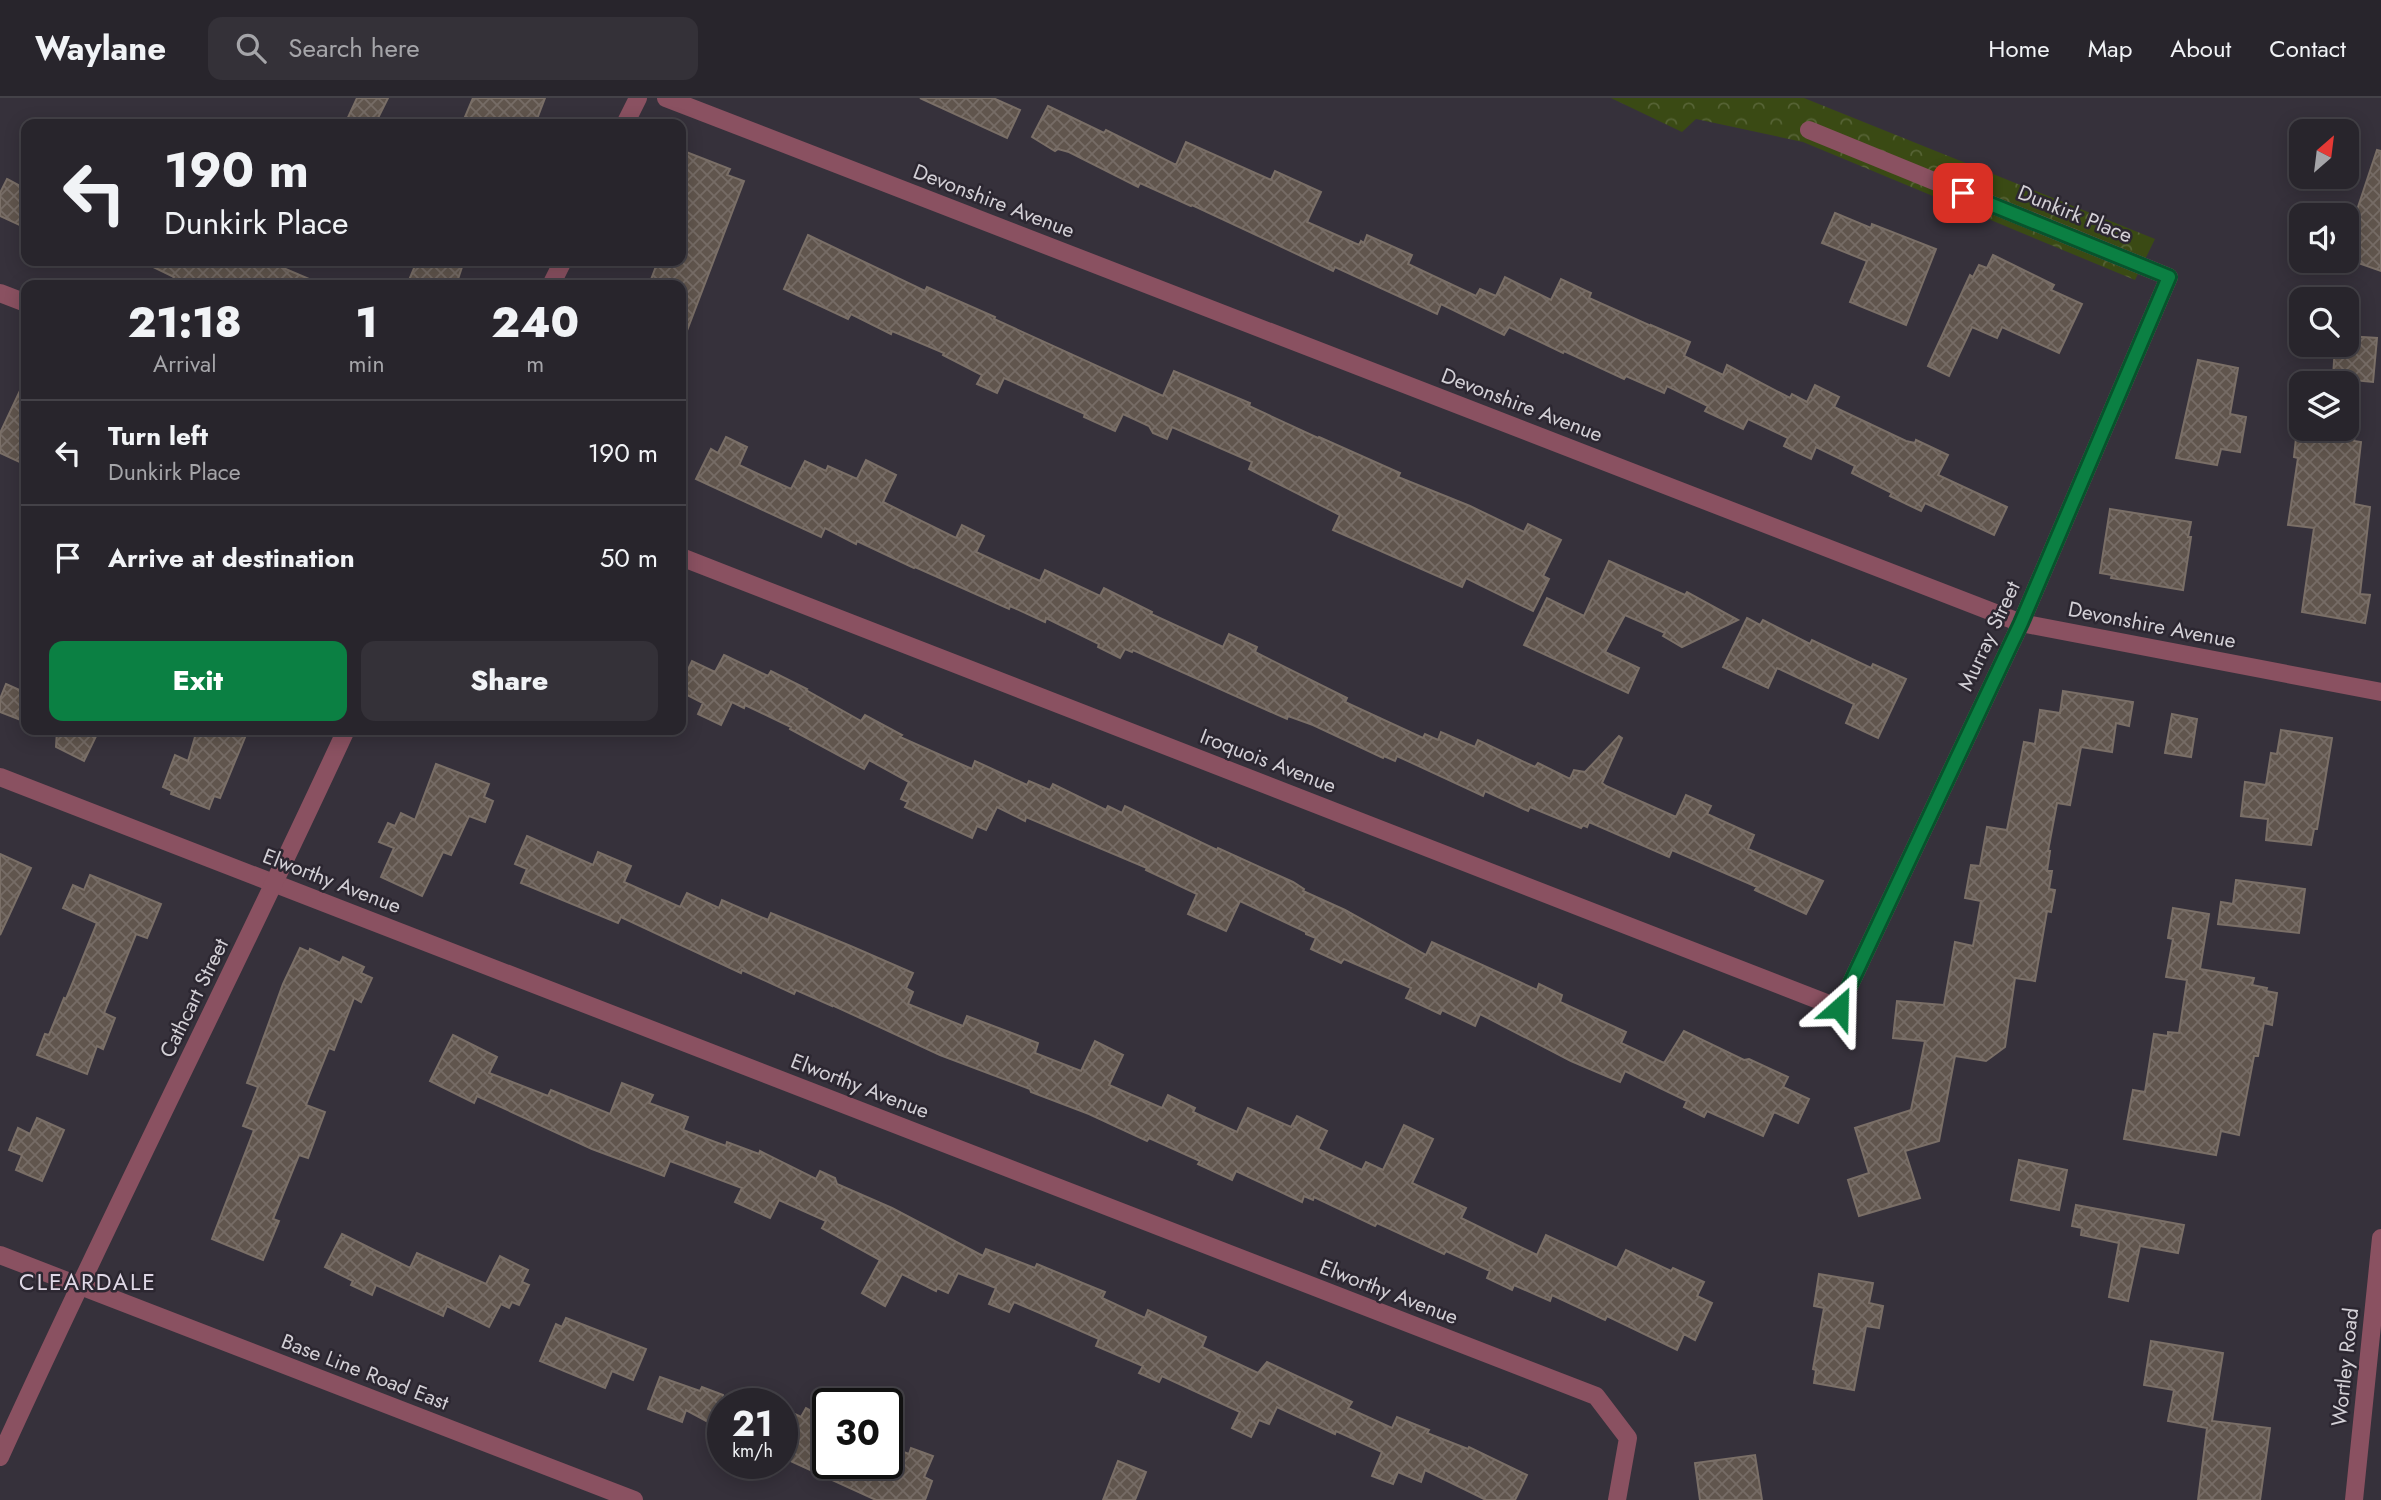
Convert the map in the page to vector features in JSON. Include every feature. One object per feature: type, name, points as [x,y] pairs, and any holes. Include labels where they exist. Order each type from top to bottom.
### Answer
[{"type":"street","points":[[628,119],[638,98]]},
{"type":"street","name":"Devonshire Avenue","points":[[666,98],[2021,623],[2381,692]]},
{"type":"street","name":"Dunkirk Place","points":[[1809,130],[2169,277]]},
{"type":"street","name":"Murray Street","points":[[1839,1008],[2021,623],[2169,277]]},
{"type":"street","points":[[0,293],[21,301]]},
{"type":"street","name":"Iroquois Avenue","points":[[686,559],[1839,1008]]},
{"type":"street","name":"Cathcart Street","points":[[80,1286],[275,884],[344,735]]},
{"type":"street","name":"Elworthy Avenue","points":[[0,777],[1596,1396],[1628,1438],[1618,1500]]},
{"type":"street","name":"Wortley Road","points":[[2354,1500],[2381,1238]]},
{"type":"street","name":"Base Line Road East","points":[[0,1255],[634,1500]]},
{"type":"street","points":[[0,1457],[80,1286]]},
{"type":"green space","points":[[1611,98],[1804,98],[2155,239],[2135,280],[1803,142],[1696,119],[1682,132]]},
{"type":"building","points":[[357,98],[388,98],[378,119],[347,119]]},
{"type":"building","points":[[473,98],[545,98],[537,119],[464,119]]},
{"type":"building","points":[[920,98],[993,98],[1020,110],[1007,138]]},
{"type":"building","points":[[1048,106],[1104,133],[1106,130],[1176,165],[1186,142],[1271,180],[1275,171],[1321,192],[1307,222],[1359,245],[1361,241],[1364,243],[1367,235],[1412,255],[1408,264],[1476,296],[1480,289],[1496,296],[1505,277],[1551,300],[1561,279],[1591,293],[1589,298],[1690,342],[1684,356],[1723,375],[1727,365],[1790,398],[1792,394],[1807,402],[1815,385],[1839,397],[1834,407],[1906,441],[1915,443],[1916,440],[1948,455],[1938,475],[2007,507],[1994,535],[1925,503],[1921,511],[1852,473],[1855,466],[1816,447],[1811,459],[1784,446],[1788,438],[1748,419],[1743,429],[1705,411],[1708,406],[1667,386],[1664,393],[1626,376],[1624,379],[1509,327],[1504,335],[1441,304],[1437,314],[1335,267],[1333,271],[1192,205],[1140,183],[1138,187],[1069,152],[1058,149],[1055,151],[1032,137]]},
{"type":"building","points":[[2377,150],[2381,151],[2381,271],[2359,263],[2359,204]]},
{"type":"building","points":[[686,152],[730,169],[727,175],[744,181],[686,333],[686,280],[651,280],[656,266],[686,266]]},
{"type":"building","points":[[7,179],[21,186],[21,226],[0,216],[0,193]]},
{"type":"building","points":[[1835,213],[1936,249],[1906,325],[1850,302],[1867,261],[1822,243]]},
{"type":"building","points":[[808,235],[925,291],[927,287],[995,317],[994,319],[1163,396],[1174,371],[1400,473],[1398,477],[1470,506],[1524,532],[1528,524],[1561,540],[1543,576],[1549,579],[1533,611],[1466,578],[1462,587],[1333,530],[1340,515],[1249,469],[1252,462],[1172,427],[1167,439],[1153,433],[1149,426],[1123,414],[1115,431],[1084,417],[1085,414],[1004,378],[997,393],[977,384],[982,375],[943,355],[944,353],[892,331],[891,334],[851,314],[848,319],[784,289]]},
{"type":"building","points":[[1993,255],[2054,285],[2051,290],[2082,304],[2059,353],[2002,327],[1997,338],[1972,327],[1949,376],[1928,366],[1970,275],[1973,277],[1979,265],[1987,268]]},
{"type":"building","points":[[151,266],[279,266],[311,280],[172,280],[174,277]]},
{"type":"building","points":[[415,266],[462,266],[458,280],[409,280]]},
{"type":"building","points":[[2359,337],[2377,338],[2373,382],[2359,381],[2359,371],[2333,371],[2334,357],[2359,357]]},
{"type":"building","points":[[2198,360],[2238,368],[2230,414],[2246,417],[2240,452],[2221,449],[2217,465],[2176,458]]},
{"type":"building","points":[[21,389],[21,463],[0,453],[0,433]]},
{"type":"building","points":[[726,437],[747,447],[739,465],[791,489],[805,461],[826,471],[828,466],[857,479],[866,460],[896,475],[883,502],[956,538],[962,525],[984,536],[976,552],[1040,581],[1045,570],[1100,596],[1104,588],[1152,612],[1151,614],[1223,647],[1229,634],[1257,647],[1255,652],[1347,698],[1345,702],[1423,738],[1425,734],[1438,740],[1441,732],[1475,747],[1478,740],[1535,767],[1538,763],[1570,779],[1574,770],[1585,772],[1619,736],[1622,738],[1602,783],[1606,786],[1676,817],[1686,795],[1711,806],[1707,814],[1754,835],[1748,849],[1823,881],[1806,914],[1755,890],[1757,887],[1672,850],[1669,857],[1589,822],[1587,827],[1583,825],[1581,828],[1530,807],[1528,811],[1485,791],[1483,796],[1397,756],[1395,761],[1384,756],[1383,758],[1313,725],[1288,716],[1287,719],[1133,650],[1132,652],[1125,649],[1120,658],[1098,647],[1099,644],[1046,618],[1045,622],[1010,606],[1009,609],[857,541],[856,544],[825,528],[821,537],[696,479],[711,449],[718,453]]},
{"type":"building","points":[[2296,441],[2361,442],[2354,504],[2370,507],[2360,594],[2370,595],[2365,623],[2302,612],[2314,528],[2288,525],[2298,458],[2294,457]]},
{"type":"building","points":[[2110,509],[2191,522],[2183,590],[2111,578],[2112,575],[2100,573]]},
{"type":"building","points":[[1609,561],[1685,595],[1687,592],[1738,620],[1682,647],[1663,636],[1665,633],[1625,615],[1605,652],[1639,668],[1628,693],[1524,645],[1547,598],[1584,616]]},
{"type":"building","points":[[1747,618],[1760,625],[1763,620],[1810,644],[1812,640],[1871,668],[1873,664],[1906,679],[1878,738],[1846,723],[1854,704],[1777,668],[1768,688],[1723,667]]},
{"type":"building","points":[[724,655],[768,676],[771,671],[861,721],[865,715],[902,735],[900,737],[972,769],[975,761],[1027,785],[1029,781],[1050,790],[1053,784],[1106,810],[1108,806],[1122,813],[1125,806],[1217,850],[1218,848],[1293,882],[1304,889],[1303,891],[1345,910],[1426,955],[1432,942],[1537,990],[1539,984],[1562,995],[1560,1002],[1626,1032],[1621,1043],[1664,1063],[1684,1031],[1744,1060],[1749,1059],[1788,1077],[1783,1087],[1809,1099],[1798,1123],[1774,1112],[1763,1136],[1707,1111],[1704,1117],[1684,1107],[1687,1101],[1625,1071],[1620,1082],[1571,1061],[1480,1014],[1475,1026],[1442,1010],[1440,1014],[1406,998],[1411,988],[1344,959],[1341,963],[1311,949],[1316,938],[1240,901],[1226,931],[1188,914],[1197,894],[1146,870],[1147,868],[1026,817],[1025,821],[997,807],[986,830],[977,826],[972,838],[905,807],[908,802],[901,799],[909,782],[869,760],[864,769],[790,729],[791,727],[745,705],[744,708],[732,702],[721,725],[698,714],[703,703],[686,694],[686,674],[692,661],[715,672]]},
{"type":"building","points":[[6,684],[21,691],[21,720],[0,712],[0,699]]},
{"type":"building","points":[[2063,691],[2133,702],[2129,726],[2116,723],[2112,752],[2081,747],[2070,805],[2057,803],[2047,871],[2052,871],[2049,889],[2055,890],[2051,912],[2047,911],[2035,981],[2015,978],[2005,1047],[1986,1061],[1955,1056],[1939,1141],[1905,1151],[1920,1198],[1859,1216],[1848,1180],[1869,1173],[1855,1128],[1911,1110],[1925,1041],[1893,1038],[1897,1001],[1944,1005],[1955,942],[1973,946],[1981,901],[1965,898],[1971,865],[1980,866],[1987,827],[2007,830],[2024,742],[2035,744],[2040,710],[2060,713]]},
{"type":"building","points":[[2172,714],[2197,719],[2191,757],[2165,753]]},
{"type":"building","points":[[2281,730],[2332,738],[2317,829],[2314,829],[2311,845],[2266,840],[2268,819],[2241,816],[2245,782],[2266,785],[2271,753],[2277,754]]},
{"type":"building","points":[[57,735],[97,735],[84,761],[56,747]]},
{"type":"building","points":[[196,735],[246,735],[220,798],[214,796],[209,809],[171,794],[172,791],[163,787],[175,755],[188,761]]},
{"type":"building","points":[[436,764],[489,784],[484,797],[493,801],[485,822],[469,816],[451,855],[443,852],[422,896],[381,877],[394,848],[379,842],[388,823],[395,826],[401,813],[415,820]]},
{"type":"building","points":[[527,836],[593,865],[598,852],[631,866],[624,882],[680,907],[687,893],[719,908],[722,900],[768,920],[771,913],[853,947],[913,973],[906,988],[913,992],[908,1004],[963,1026],[967,1016],[1038,1043],[1035,1053],[1081,1071],[1095,1041],[1123,1055],[1109,1085],[1162,1108],[1168,1095],[1195,1108],[1193,1112],[1237,1132],[1248,1108],[1291,1127],[1297,1116],[1327,1131],[1318,1149],[1362,1170],[1366,1162],[1383,1170],[1404,1125],[1433,1139],[1412,1183],[1466,1208],[1461,1218],[1537,1255],[1546,1235],[1617,1268],[1626,1250],[1671,1271],[1673,1268],[1704,1282],[1697,1296],[1712,1303],[1695,1340],[1684,1334],[1677,1350],[1607,1316],[1605,1320],[1552,1295],[1550,1301],[1514,1285],[1512,1290],[1487,1278],[1490,1271],[1446,1251],[1444,1254],[1377,1223],[1375,1226],[1314,1197],[1313,1200],[1304,1196],[1302,1202],[1236,1171],[1232,1180],[1198,1164],[1200,1161],[1149,1138],[1147,1141],[1089,1114],[1031,1092],[1030,1089],[940,1055],[832,1005],[796,990],[794,994],[742,970],[741,973],[621,917],[618,923],[521,883],[527,869],[515,864]]},
{"type":"building","points":[[0,854],[31,868],[0,935]]},
{"type":"building","points":[[90,875],[161,904],[147,938],[136,934],[104,1013],[115,1018],[103,1049],[97,1046],[87,1074],[37,1055],[45,1034],[49,1035],[64,998],[66,999],[97,923],[63,908],[73,885],[84,890]]},
{"type":"building","points":[[2236,880],[2305,889],[2299,933],[2218,924],[2221,902],[2233,904]]},
{"type":"building","points":[[2173,908],[2209,914],[2200,969],[2254,978],[2252,985],[2277,993],[2272,1025],[2264,1023],[2258,1056],[2254,1056],[2239,1135],[2221,1131],[2216,1155],[2124,1139],[2133,1090],[2145,1092],[2154,1034],[2168,1036],[2168,1032],[2179,1033],[2187,980],[2166,977],[2173,939],[2168,938]]},
{"type":"building","points":[[300,948],[309,952],[310,949],[340,963],[343,957],[364,967],[361,973],[372,978],[361,1002],[354,998],[334,1050],[329,1048],[306,1105],[325,1112],[308,1158],[299,1155],[273,1219],[279,1221],[263,1260],[212,1239],[254,1130],[243,1126],[258,1087],[247,1083],[283,984]]},
{"type":"building","points":[[453,1035],[497,1057],[489,1073],[548,1096],[551,1090],[610,1114],[622,1083],[653,1095],[649,1103],[688,1117],[683,1130],[726,1146],[727,1142],[759,1154],[760,1151],[816,1179],[820,1171],[835,1178],[837,1184],[892,1208],[983,1256],[986,1249],[1035,1268],[1037,1264],[1105,1292],[1102,1298],[1145,1318],[1148,1310],[1206,1337],[1202,1347],[1258,1373],[1267,1362],[1352,1402],[1348,1408],[1392,1428],[1397,1417],[1429,1430],[1427,1433],[1468,1449],[1469,1447],[1527,1475],[1515,1500],[1486,1500],[1425,1470],[1421,1482],[1398,1472],[1393,1484],[1372,1476],[1382,1452],[1277,1407],[1269,1424],[1259,1420],[1251,1437],[1232,1428],[1240,1412],[1162,1376],[1159,1382],[1139,1373],[1143,1366],[1096,1346],[1099,1339],[1040,1313],[1014,1302],[1009,1312],[989,1304],[996,1288],[958,1273],[948,1293],[937,1288],[936,1291],[902,1274],[885,1306],[862,1293],[880,1260],[822,1228],[826,1221],[779,1200],[770,1218],[735,1202],[742,1188],[670,1161],[664,1176],[592,1149],[477,1096],[474,1103],[430,1081]]},
{"type":"building","points":[[37,1118],[64,1130],[42,1181],[16,1170],[22,1155],[9,1150],[18,1128],[30,1134]]},
{"type":"building","points":[[2019,1160],[2067,1170],[2059,1210],[2011,1200]]},
{"type":"building","points":[[2076,1205],[2184,1225],[2178,1253],[2140,1246],[2128,1301],[2109,1297],[2119,1243],[2081,1235],[2082,1228],[2072,1226]]},
{"type":"building","points":[[342,1234],[410,1268],[417,1253],[486,1284],[500,1256],[528,1270],[522,1282],[529,1285],[519,1305],[512,1302],[509,1308],[501,1304],[489,1327],[447,1306],[443,1316],[376,1285],[372,1295],[351,1285],[353,1281],[325,1267]]},
{"type":"building","points":[[1819,1274],[1873,1283],[1869,1303],[1883,1306],[1879,1328],[1866,1326],[1854,1390],[1814,1383],[1816,1370],[1813,1369],[1824,1308],[1814,1306]]},
{"type":"building","points":[[566,1318],[646,1349],[633,1380],[612,1371],[605,1388],[540,1361],[556,1324],[562,1327]]},
{"type":"building","points":[[2151,1341],[2223,1353],[2212,1421],[2270,1428],[2260,1500],[2198,1500],[2207,1428],[2168,1421],[2174,1390],[2144,1385]]},
{"type":"building","points":[[660,1377],[700,1391],[702,1387],[707,1389],[707,1421],[686,1410],[682,1422],[648,1409]]},
{"type":"building","points":[[806,1408],[812,1411],[812,1471],[798,1464],[798,1416],[801,1417]]},
{"type":"building","points":[[911,1448],[933,1456],[924,1477],[932,1481],[925,1500],[876,1500],[830,1479],[903,1479],[903,1452],[909,1454]]},
{"type":"building","points":[[1755,1455],[1762,1500],[1700,1500],[1695,1463]]},
{"type":"building","points":[[1118,1461],[1146,1472],[1135,1500],[1103,1500]]},
{"type":"district","name":"CLEARDALE","points":[[88,1282]]},
{"type":"route","points":[[1839,1008],[2021,623],[2169,277],[1963,193]]}]
